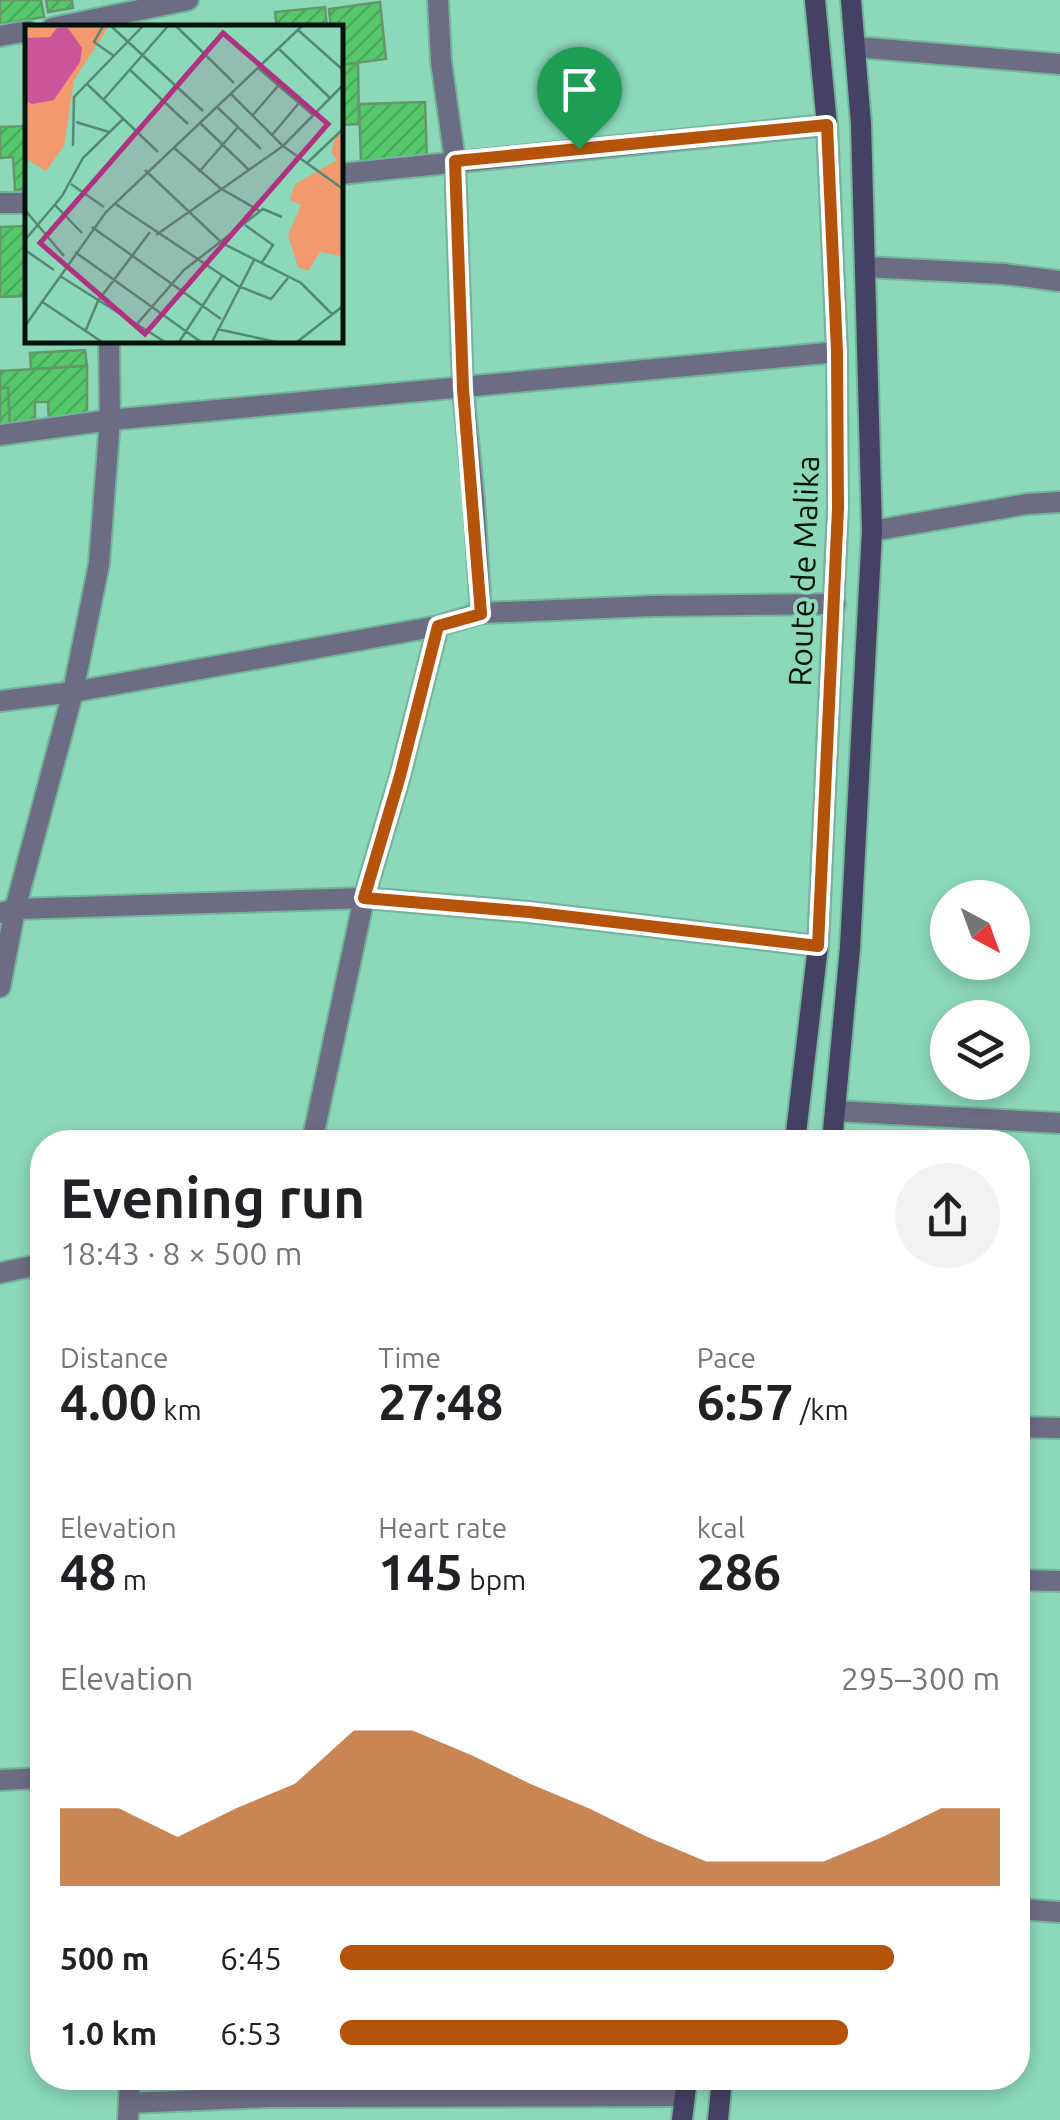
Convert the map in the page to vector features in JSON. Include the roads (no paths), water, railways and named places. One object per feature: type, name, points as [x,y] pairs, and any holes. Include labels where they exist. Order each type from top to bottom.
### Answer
[{"type":"main road","name":"Route de Malika","points":[[795,1130],[818,946],[835,604],[837,352],[827,125],[816,0]]},
{"type":"main road","name":"Route de Malika","points":[[833,1130],[850,948],[872,531],[866,267],[851,0]]},
{"type":"main road","points":[[682,2120],[686,2090]]},
{"type":"main road","points":[[718,2120],[721,2090]]},
{"type":"street","points":[[97,24],[188,0]]},
{"type":"street","points":[[438,0],[441,61],[455,161],[463,389],[481,614]]},
{"type":"street","points":[[0,36],[25,32]]},
{"type":"street","points":[[856,48],[1060,64]]},
{"type":"street","points":[[342,174],[827,125]]},
{"type":"street","points":[[0,204],[25,203]]},
{"type":"street","points":[[866,267],[1060,281]]},
{"type":"street","points":[[0,987],[8,911],[73,692],[99,564],[110,420],[109,342]]},
{"type":"street","points":[[0,435],[110,420],[837,352]]},
{"type":"street","points":[[872,531],[1060,502]]},
{"type":"street","points":[[0,701],[73,692],[438,626],[481,614],[653,606],[835,604]]},
{"type":"street","points":[[315,1130],[364,898],[438,626]]},
{"type":"street","points":[[8,911],[364,898],[529,912],[818,946]]},
{"type":"street","points":[[835,1111],[1060,1123]]},
{"type":"street","points":[[0,1273],[30,1267]]},
{"type":"street","points":[[1030,1428],[1060,1428]]},
{"type":"street","points":[[1030,1580],[1060,1580]]},
{"type":"street","points":[[0,1780],[30,1779]]},
{"type":"street","points":[[1030,1911],[1060,1912]]},
{"type":"street","points":[[128,2111],[251,2090]]}]
